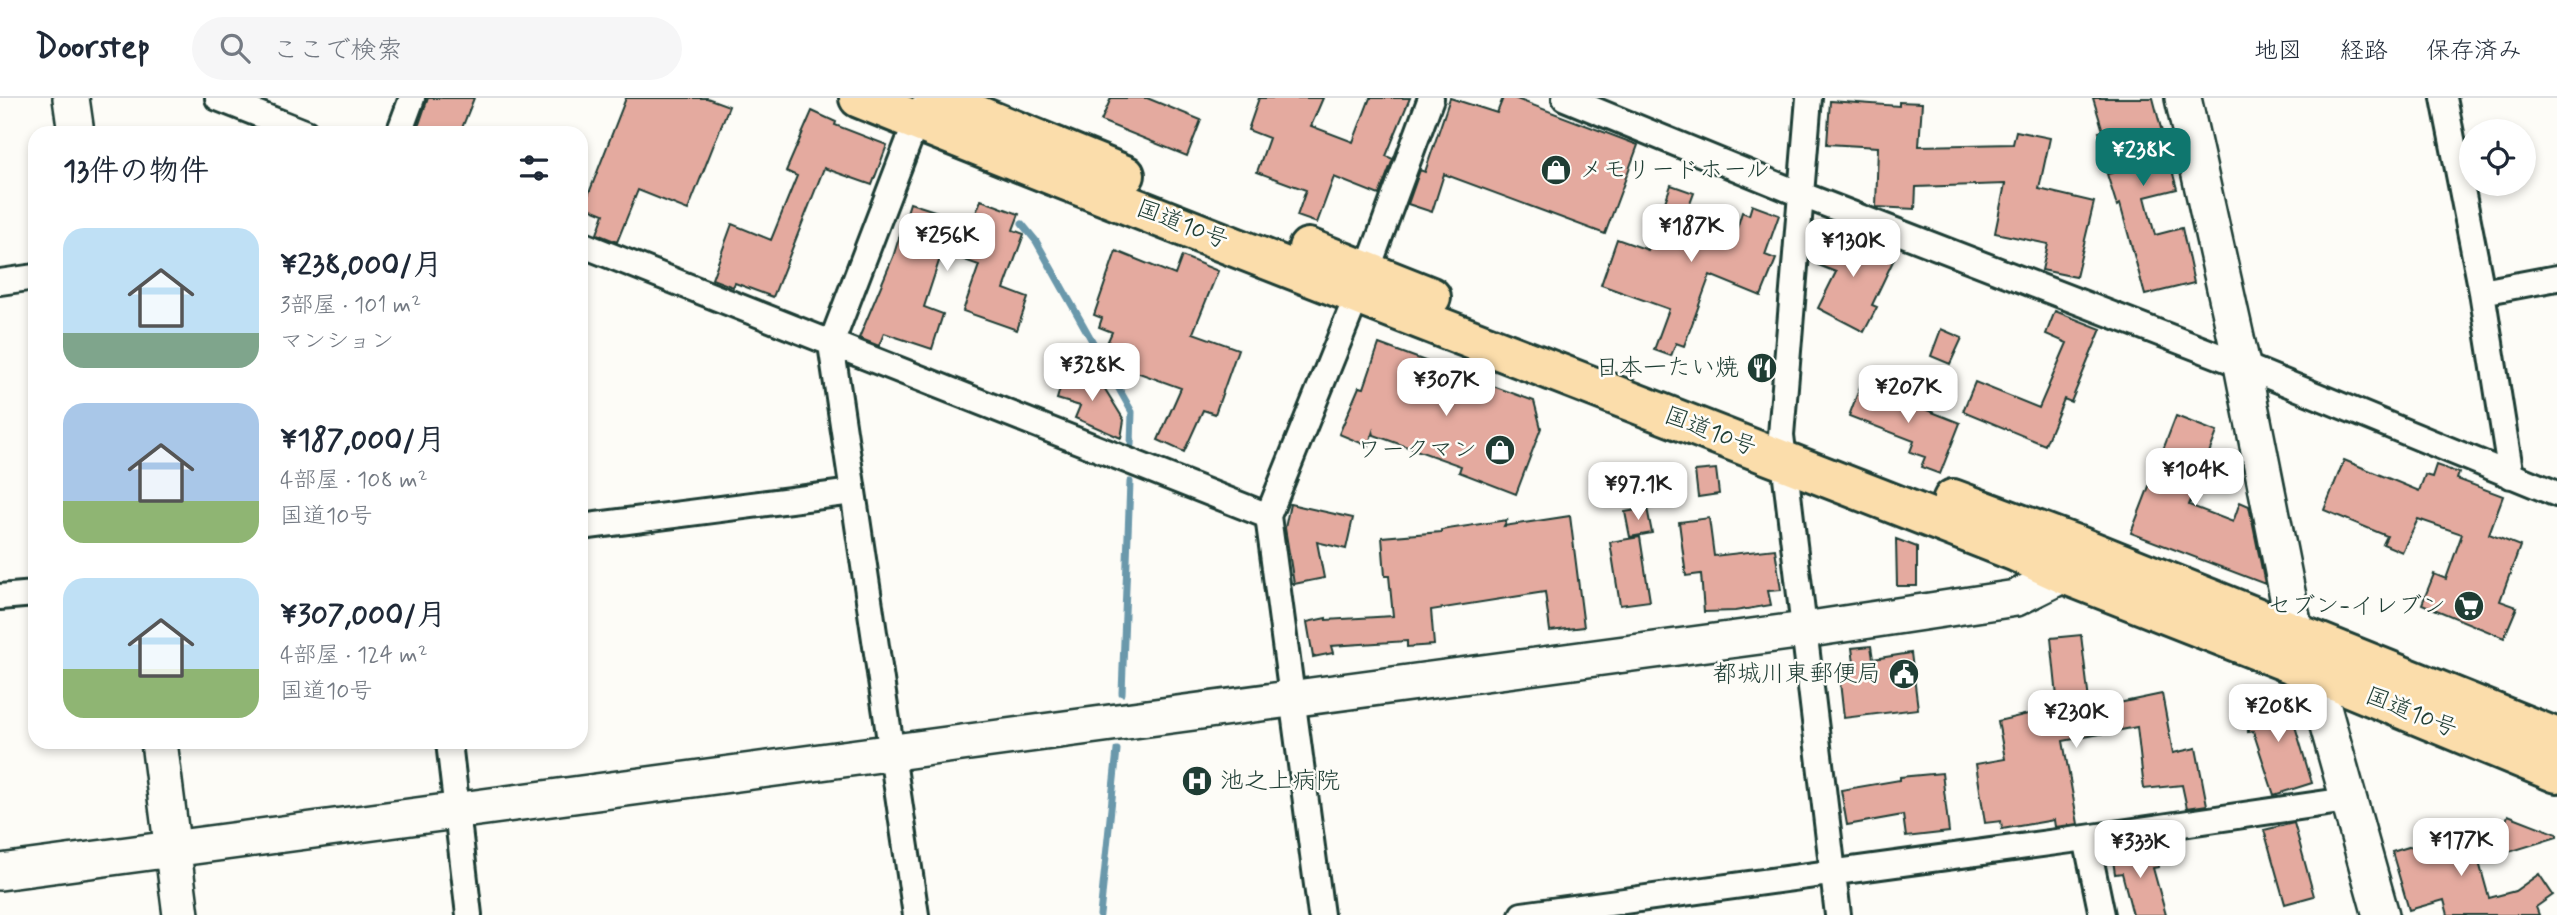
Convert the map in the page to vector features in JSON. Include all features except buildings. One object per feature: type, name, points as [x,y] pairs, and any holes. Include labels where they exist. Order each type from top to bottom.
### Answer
[{"type":"highway","name":"国道10号","points":[[859,98],[925,106],[1233,244],[1361,284],[1781,447],[2014,551],[2070,560],[2295,632],[2557,738]]},
{"type":"highway","name":"国道10号","points":[[2070,560],[2313,672],[2557,773]]},
{"type":"street","points":[[71,98],[75,126]]},
{"type":"street","points":[[218,98],[288,126]]},
{"type":"street","points":[[401,126],[411,98]]},
{"type":"street","points":[[1321,915],[1268,516],[1361,284],[1431,98]]},
{"type":"street","points":[[1564,98],[1800,194],[2242,365],[2557,494]]},
{"type":"street","points":[[1809,98],[1781,447],[1838,915]]},
{"type":"street","points":[[2183,98],[2242,365],[2295,632],[2313,672],[2381,915]]},
{"type":"street","points":[[2444,98],[2483,292],[2511,477]]},
{"type":"street","points":[[916,915],[831,344],[925,106]]},
{"type":"street","points":[[588,246],[1268,516]]},
{"type":"street","points":[[0,282],[28,278]]},
{"type":"street","points":[[2483,292],[2557,278]]},
{"type":"street","points":[[588,526],[853,492]]},
{"type":"street","points":[[0,872],[891,754],[1293,697],[1804,631],[2017,598],[2070,560]]},
{"type":"street","points":[[0,597],[28,595]]},
{"type":"street","points":[[160,749],[181,915]]},
{"type":"street","points":[[450,749],[469,915]]},
{"type":"street","points":[[1522,915],[1571,912],[2347,800]]},
{"type":"street","points":[[2086,838],[2102,915]]},
{"type":"waterway","points":[[1022,224],[1036,241],[1132,412],[1131,445]]},
{"type":"waterway","points":[[1122,693],[1130,482]]},
{"type":"waterway","points":[[1100,915],[1117,750]]},
{"type":"place","name":"メモリードホール","points":[[1556,170]]},
{"type":"place","name":"日本一たい焼","points":[[1762,368]]},
{"type":"place","name":"ワークマン","points":[[1500,450]]},
{"type":"place","name":"セブン-イレブン","points":[[2469,606]]},
{"type":"place","name":"都城川東郵便局","points":[[1904,674]]},
{"type":"place","name":"池之上病院","points":[[1197,781]]}]
